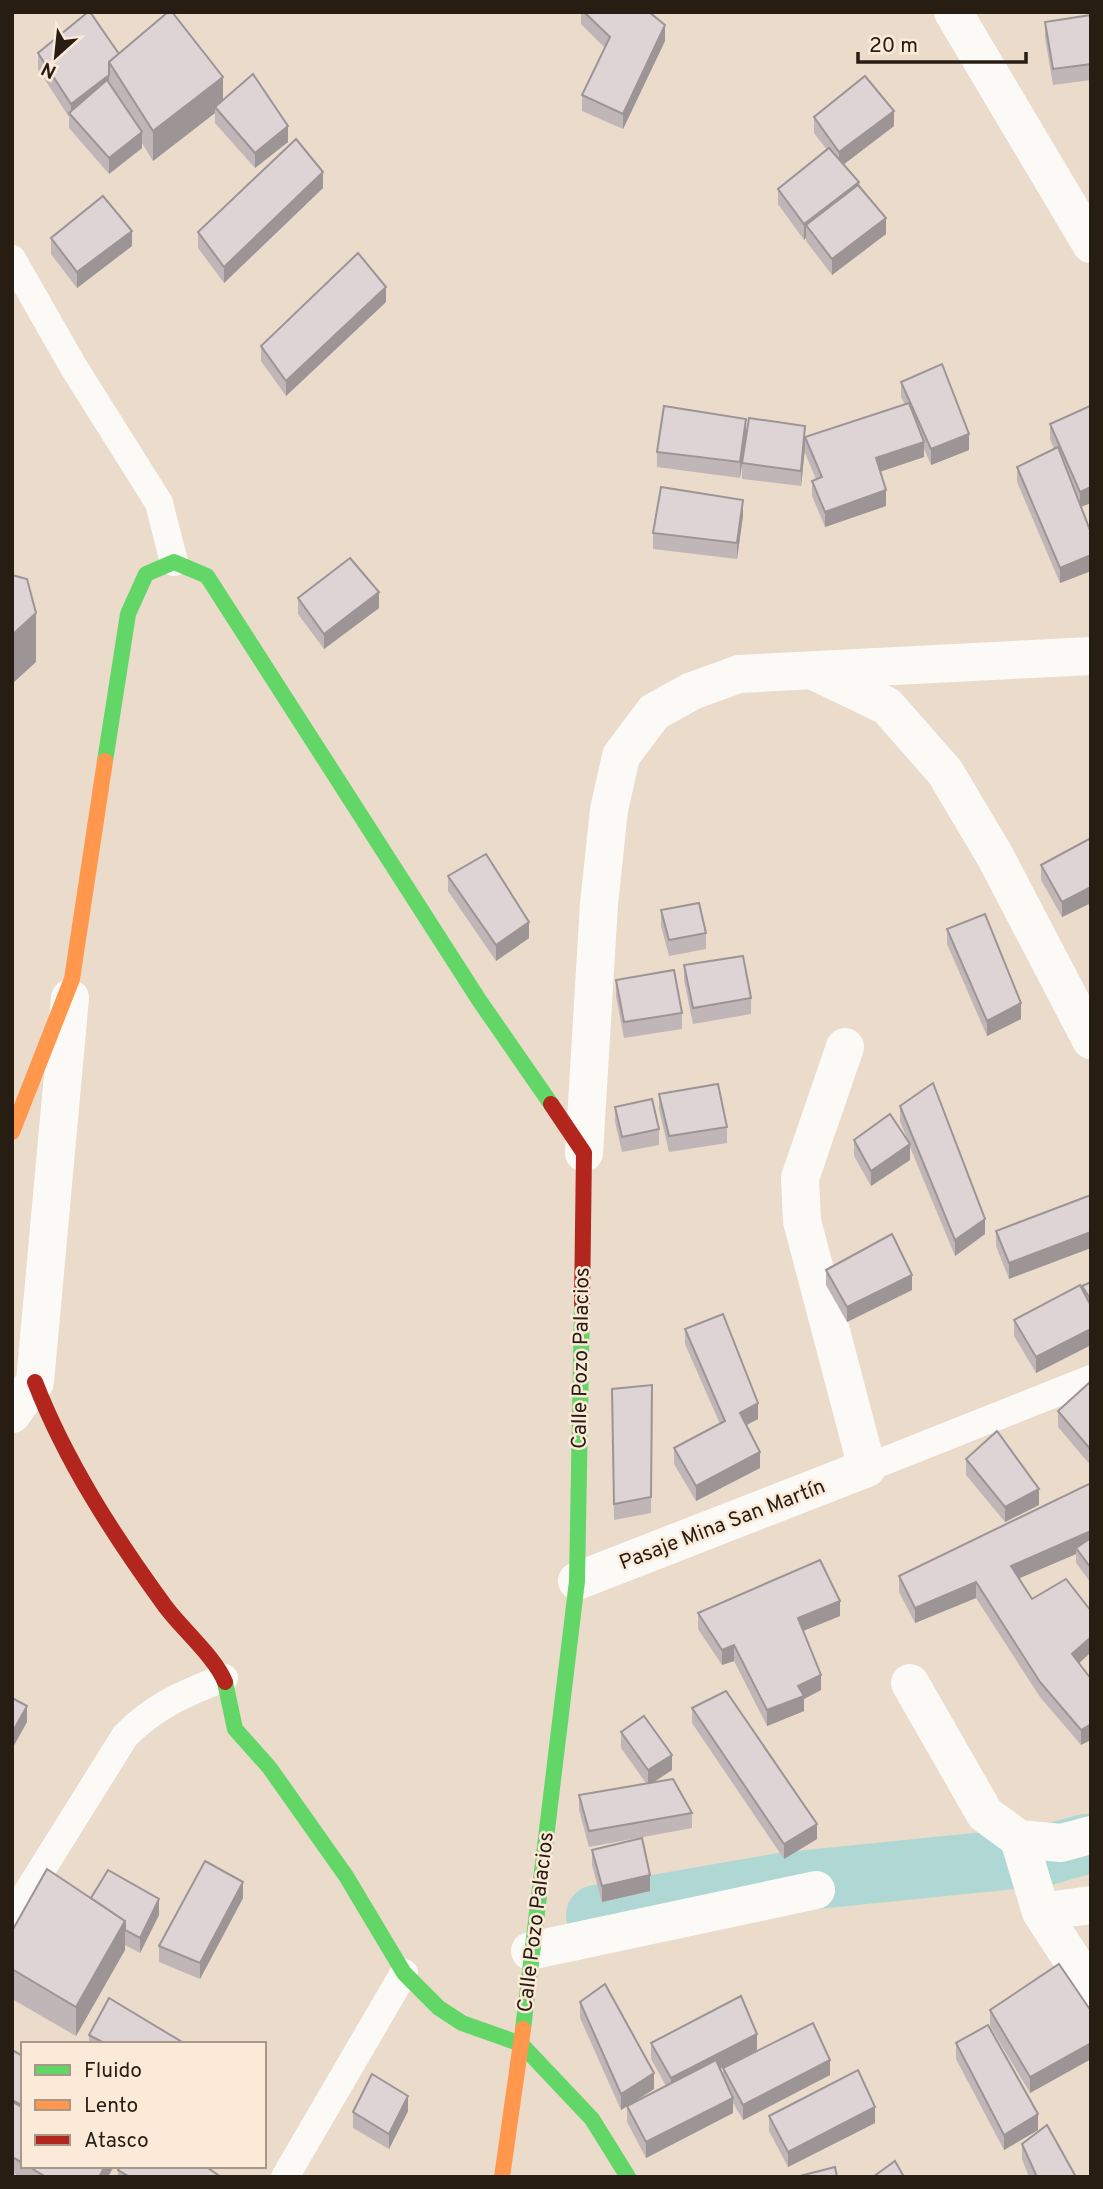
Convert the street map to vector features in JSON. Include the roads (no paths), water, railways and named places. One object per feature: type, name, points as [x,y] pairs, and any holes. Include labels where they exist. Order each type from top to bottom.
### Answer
[{"type":"street","points":[[954,12],[1091,244]]},
{"type":"street","points":[[584,1153],[479,1000],[207,576],[174,562],[146,574],[128,614],[72,979],[36,1382],[52,1428],[78,1474],[165,1606],[224,1678],[235,1729],[269,1768],[346,1876],[404,1973],[439,2008],[462,2023],[521,2044],[592,2119],[628,2177]]},
{"type":"street","name":"Calle Pozo Palacios","points":[[502,2177],[521,2044],[530,1951],[577,1581],[584,1153],[599,904],[609,810],[621,756],[653,712],[692,691],[739,674],[1091,656]]},
{"type":"street","points":[[810,669],[887,706],[945,772],[995,856],[1091,1040]]},
{"type":"street","points":[[12,1132],[72,979]]},
{"type":"street","points":[[845,1047],[800,1178],[802,1221],[867,1468]]},
{"type":"street","points":[[12,1414],[36,1382]]},
{"type":"street","name":"Pasaje Mina San Martín","points":[[577,1581],[867,1468]]},
{"type":"street","points":[[911,1683],[985,1814],[1019,1839],[1061,1843],[1091,1835]]},
{"type":"street","points":[[1019,1839],[1041,1912],[1091,1989]]},
{"type":"street","points":[[530,1951],[816,1890]]},
{"type":"street","points":[[1041,1912],[1091,1905]]},
{"type":"lane","points":[[12,259],[73,366],[159,503],[174,562]]},
{"type":"lane","points":[[867,1468],[1091,1379]]},
{"type":"lane","points":[[12,1917],[125,1736],[146,1715],[174,1697],[224,1678]]},
{"type":"lane","points":[[285,2177],[404,1973]]},
{"type":"waterway","points":[[596,1915],[787,1882],[1043,1856],[1086,1844]]}]
